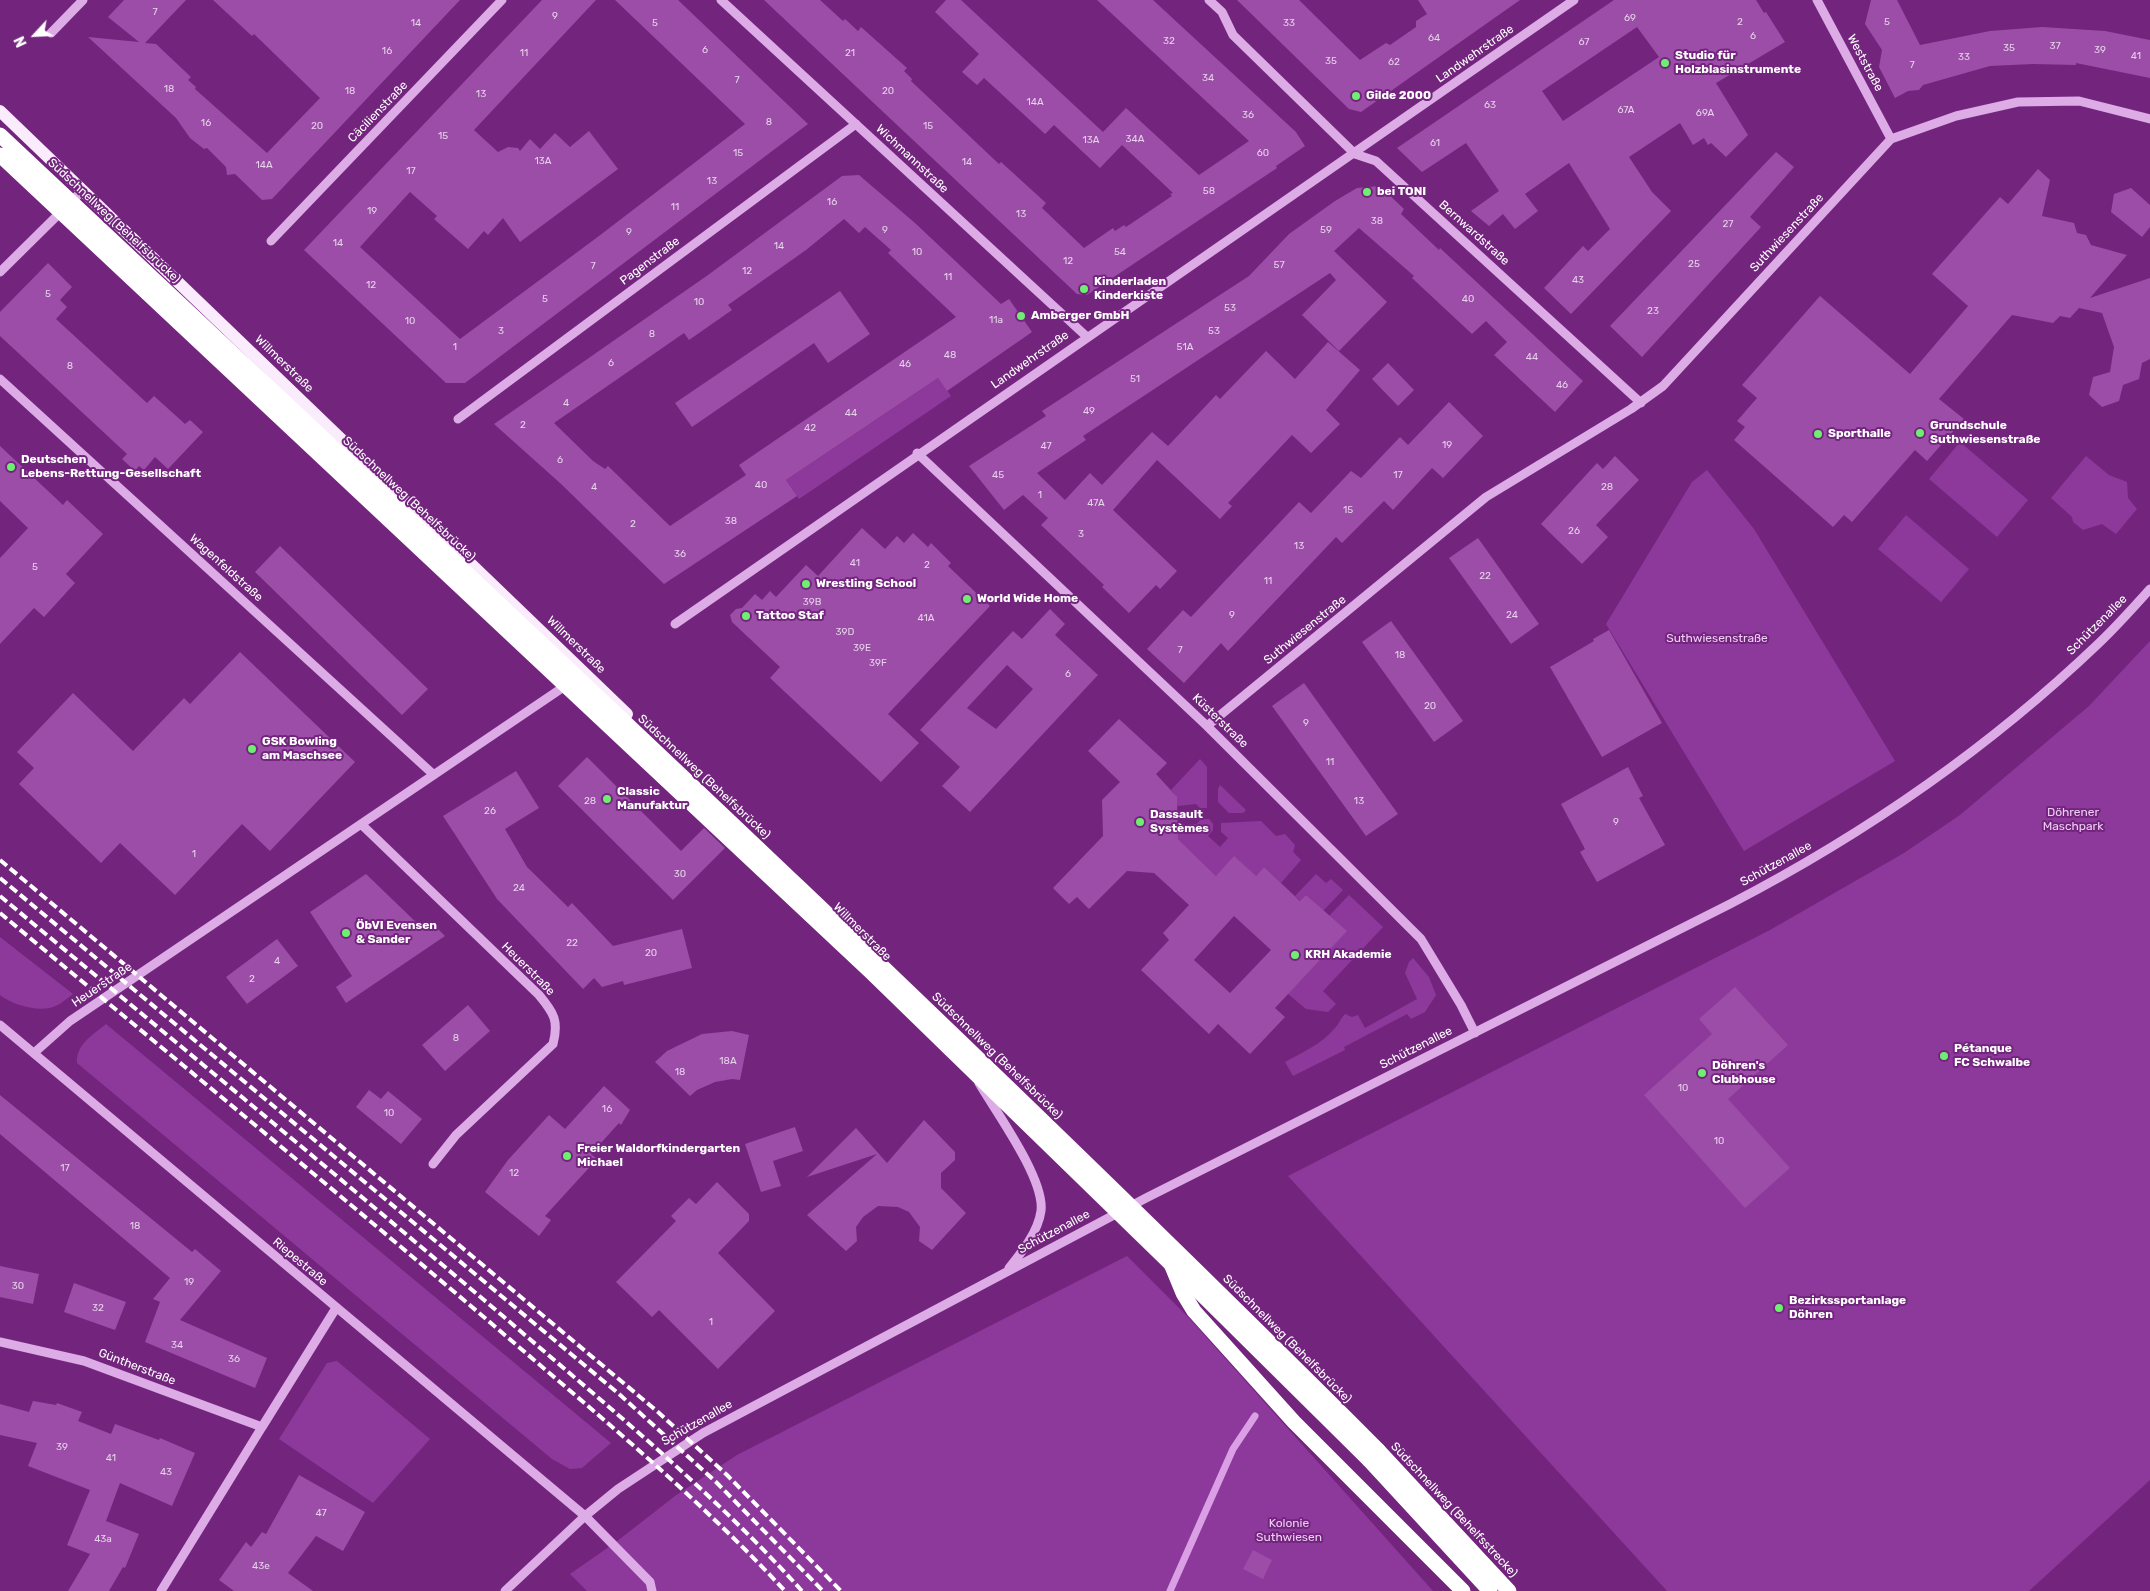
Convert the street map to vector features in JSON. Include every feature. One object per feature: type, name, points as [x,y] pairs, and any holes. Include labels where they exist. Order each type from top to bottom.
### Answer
[{"type":"highway","name":"Südschnellweg (Behelfsbrücke)","points":[[0,135],[880,963],[1195,1268],[1373,1455]]},
{"type":"highway","points":[[0,155],[871,972],[1169,1262],[1373,1455],[1490,1591]]},
{"type":"highway","points":[[1120,1211],[1166,1256],[1175,1270],[1183,1293],[1208,1325],[1294,1422],[1463,1591]]},
{"type":"highway","name":"Südschnellweg (Behelfsstrecke)","points":[[1373,1455],[1509,1591]]},
{"type":"main road","name":"Willmerstraße","points":[[0,110],[585,672],[1120,1211]]},
{"type":"street","points":[[51,34],[83,0]]},
{"type":"street","name":"Cäcilienstraße","points":[[271,241],[502,0]]},
{"type":"street","name":"Wichmannstraße","points":[[721,0],[1086,336]]},
{"type":"street","name":"Bernwardstraße","points":[[1209,0],[1222,12],[1233,35],[1355,154],[1376,161],[1641,403]]},
{"type":"street","name":"Landwehrstraße","points":[[675,624],[917,453],[1355,154],[1574,0]]},
{"type":"street","name":"Weststraße","points":[[1817,0],[1891,139]]},
{"type":"street","name":"Suthwiesenstraße","points":[[1207,726],[1486,497],[1641,403],[1664,386],[1891,139],[1956,116],[2018,102],[2079,101],[2150,119]]},
{"type":"street","name":"Pagenstraße","points":[[458,419],[856,124]]},
{"type":"street","points":[[0,272],[83,190]]},
{"type":"street","name":"Wagenfeldstraße","points":[[0,379],[434,775]]},
{"type":"street","name":"Küsterstraße","points":[[917,453],[1207,726],[1421,939],[1475,1033]]},
{"type":"street","name":"Schützenallee","points":[[505,1591],[585,1516],[650,1467],[749,1408],[1120,1211],[1751,893],[1808,861],[1865,825],[1992,737],[2098,644],[2150,589]]},
{"type":"street","name":"Heuerstraße","points":[[34,1053],[70,1021],[585,672]]},
{"type":"street","name":"Heuerstraße","points":[[361,824],[539,995],[552,1011],[557,1028],[553,1044],[456,1136],[433,1164]]},
{"type":"street","name":"Riepestraße","points":[[0,1025],[585,1516],[650,1582],[652,1591]]},
{"type":"street","points":[[957,1047],[1036,1180],[1041,1210],[1021,1254],[1006,1272]]},
{"type":"street","points":[[161,1591],[336,1308]]},
{"type":"street","name":"Güntherstraße","points":[[0,1342],[84,1361],[262,1428]]},
{"type":"green space","points":[[938,378],[951,396],[799,499],[786,480]]},
{"type":"green space","points":[[1960,442],[2028,500],[1997,537],[1929,479]]},
{"type":"green space","points":[[2086,456],[2109,475],[2127,482],[2128,498],[2137,509],[2116,534],[2102,524],[2083,530],[2051,498]]},
{"type":"green space","name":"Suthwiesenstraße","points":[[1707,470],[1754,529],[1895,761],[1744,851],[1606,624],[1692,482]]},
{"type":"green space","points":[[1906,515],[1969,569],[1941,602],[1878,549]]},
{"type":"green space","name":"Bezirkssportanlage Döhren","points":[[2150,641],[2150,1480],[2029,1591],[1667,1591],[1288,1176],[1770,930],[1904,853],[1960,815],[2089,706]]},
{"type":"green space","points":[[1200,759],[1207,767],[1207,808],[1200,808],[1196,804],[1178,806],[1171,800],[1175,795],[1171,790]]},
{"type":"green space","points":[[1220,785],[1246,810],[1243,813],[1229,813],[1218,802],[1218,789]]},
{"type":"green space","points":[[1201,819],[1209,819],[1213,824],[1213,830],[1208,836],[1220,847],[1228,838],[1221,832],[1221,823],[1261,821],[1276,836],[1285,834],[1295,845],[1293,852],[1301,860],[1281,883],[1264,867],[1256,876],[1216,876],[1178,839],[1178,824],[1197,824]]},
{"type":"green space","points":[[1316,874],[1326,883],[1331,879],[1343,890],[1323,911],[1306,895],[1301,901],[1295,896]]},
{"type":"green space","points":[[1349,895],[1383,927],[1323,991],[1336,1004],[1328,1012],[1306,1009],[1287,993],[1329,916]]},
{"type":"green space","points":[[0,937],[73,994],[56,1006],[43,1009],[23,1006],[0,995]]},
{"type":"green space","points":[[1413,958],[1429,977],[1436,995],[1425,1012],[1411,1019],[1407,1014],[1344,1047],[1345,1050],[1293,1076],[1285,1062],[1324,1039],[1345,1014],[1352,1017],[1358,1015],[1365,1028],[1417,999],[1405,973],[1409,962]]},
{"type":"green space","points":[[106,1024],[611,1443],[582,1468],[570,1469],[552,1459],[77,1063],[77,1056],[82,1045]]},
{"type":"green space","name":"Kolonie Suthwiesen","points":[[1127,1256],[1190,1319],[1433,1591],[587,1591],[570,1574],[616,1542],[675,1496],[737,1455]]},
{"type":"green space","points":[[337,1361],[430,1439],[373,1503],[279,1439],[327,1363]]},
{"type":"building","points":[[124,0],[186,0],[145,43],[156,44],[191,77],[188,80],[196,87],[195,89],[267,153],[320,98],[254,34],[252,36],[213,0],[460,0],[272,199],[262,200],[235,174],[227,175],[226,167],[207,148],[204,149],[190,138],[176,118],[88,37],[139,42],[108,17]]},
{"type":"building","points":[[542,0],[596,0],[474,130],[498,152],[508,147],[518,148],[520,151],[530,139],[540,149],[555,133],[570,147],[589,131],[618,169],[520,242],[503,218],[488,235],[484,231],[468,249],[434,219],[437,216],[410,192],[360,247],[460,339],[745,124],[615,0],[678,0],[808,124],[465,383],[446,383],[304,250]]},
{"type":"building","points":[[764,0],[820,0],[843,21],[845,19],[858,31],[861,27],[907,68],[904,71],[912,79],[911,81],[999,164],[1001,162],[1046,203],[1042,208],[1084,248],[1113,228],[1115,231],[1124,225],[1126,227],[1172,196],[1170,194],[1173,193],[1122,145],[1100,168],[1054,125],[1045,134],[984,78],[977,85],[962,72],[979,54],[935,12],[946,0],[961,0],[1103,132],[1126,108],[1199,175],[1249,141],[1097,0],[1153,0],[1296,132],[1305,146],[1276,166],[1277,168],[1087,295],[1077,294]]},
{"type":"building","points":[[1237,0],[1299,0],[1360,60],[1386,43],[1390,45],[1416,27],[1416,21],[1427,14],[1418,0],[1520,0],[1361,112],[1349,109]]},
{"type":"building","points":[[1614,0],[1756,0],[1785,42],[1716,83],[1748,135],[1726,157],[1711,143],[1708,145],[1704,138],[1693,145],[1680,123],[1629,157],[1652,192],[1671,211],[1571,314],[1544,288],[1583,246],[1588,251],[1610,229],[1569,163],[1525,194],[1538,211],[1515,229],[1503,214],[1489,226],[1471,211],[1499,191],[1466,143],[1422,172],[1397,148]],"holes":[[[1637,27],[1659,57],[1563,121],[1542,91]]]},
{"type":"building","points":[[1871,0],[1897,0],[1920,45],[1990,31],[2042,27],[2105,31],[2150,40],[2150,78],[2076,63],[2076,65],[1990,66],[1923,85],[1919,90],[1908,91],[1895,98],[1879,67],[1882,50],[1865,24]]},
{"type":"building","points":[[1776,152],[1794,167],[1750,217],[1761,227],[1642,357],[1610,326]]},
{"type":"building","points":[[2038,169],[2050,180],[2042,216],[2074,223],[2077,233],[2086,235],[2091,245],[2127,255],[2090,298],[2150,278],[2150,359],[2142,363],[2139,379],[2123,385],[2119,401],[2102,407],[2089,395],[2093,377],[2110,372],[2114,347],[2102,313],[2079,308],[2070,318],[2060,316],[2053,323],[2012,315],[1939,399],[1964,419],[1927,461],[1915,450],[1852,522],[1844,515],[1833,527],[1734,440],[1745,427],[1737,421],[1757,398],[1742,385],[1820,296],[1910,374],[1968,306],[1932,274],[2000,197],[2008,204]]},
{"type":"building","points":[[859,175],[915,223],[1001,304],[1009,299],[1032,332],[947,391],[938,378],[786,480],[797,496],[664,584],[560,483],[494,424],[708,275],[842,176]],"holes":[[[844,219],[859,233],[865,227],[891,250],[888,253],[956,317],[739,465],[746,475],[670,526],[608,466],[605,469],[593,461],[554,423],[684,333],[689,340],[732,310],[728,305],[806,250]]]},
{"type":"building","points":[[1380,186],[1404,209],[1401,214],[1583,381],[1555,412],[1494,355],[1507,342],[1486,321],[1472,334],[1412,278],[1414,276],[1359,228],[1334,251],[1387,302],[1339,351],[1302,315],[1336,280],[1330,273],[1083,436],[1086,440],[1037,473],[1065,500],[1090,473],[1102,485],[1152,432],[1168,446],[1216,395],[1220,399],[1266,351],[1295,379],[1328,342],[1360,370],[1326,410],[1340,424],[1311,453],[1292,435],[1228,503],[1232,506],[1220,519],[1157,460],[1113,510],[1177,571],[1160,589],[1156,585],[1129,613],[1102,587],[1104,585],[1041,525],[1048,518],[1023,495],[1004,510],[969,466],[1046,416],[1042,411],[1249,276],[1289,234],[1335,201],[1357,188]]},
{"type":"building","points":[[2131,188],[2150,205],[2150,227],[2142,237],[2111,212],[2114,194]]},
{"type":"building","points":[[48,263],[72,287],[60,300],[67,307],[56,319],[147,403],[154,396],[185,424],[190,420],[203,432],[168,469],[155,457],[144,470],[139,466],[135,471],[122,459],[127,454],[0,336],[0,312]]},
{"type":"building","points":[[840,291],[870,334],[828,363],[814,343],[692,427],[675,403]]},
{"type":"building","points":[[1388,363],[1414,390],[1398,406],[1372,379]]},
{"type":"building","points":[[1449,402],[1483,436],[1443,478],[1432,468],[1393,510],[1384,501],[1342,543],[1336,537],[1228,651],[1221,643],[1184,683],[1147,649],[1183,610],[1191,617],[1299,502],[1311,513],[1351,471],[1361,478],[1400,437],[1408,445]]},
{"type":"building","points":[[0,446],[63,505],[67,500],[103,534],[66,574],[75,583],[44,617],[34,608],[0,644],[0,558],[28,528],[0,501]]},
{"type":"building","points":[[1615,456],[1639,480],[1596,525],[1608,537],[1582,564],[1541,524],[1597,463],[1603,469]]},
{"type":"building","points":[[862,528],[885,549],[897,536],[904,543],[913,533],[928,547],[931,543],[951,563],[948,566],[990,606],[888,714],[919,743],[881,782],[770,678],[780,667],[732,622],[730,615],[736,609],[742,608],[755,594],[762,600],[770,591],[776,597],[806,565],[818,576]]},
{"type":"building","points":[[1478,538],[1539,624],[1511,644],[1449,558]]},
{"type":"building","points":[[280,546],[428,689],[402,715],[255,572]]},
{"type":"building","points":[[1050,609],[1065,624],[1055,635],[1098,675],[970,812],[942,786],[960,767],[920,730],[1013,631],[1022,639]],"holes":[[[1007,665],[1033,689],[996,729],[967,708]]]},
{"type":"building","points":[[1391,621],[1463,721],[1434,742],[1362,642]]},
{"type":"building","points":[[1609,630],[1662,723],[1602,757],[1550,667]]},
{"type":"building","points":[[240,652],[355,762],[270,851],[242,824],[175,895],[120,843],[101,863],[19,784],[34,768],[17,752],[73,693],[133,751],[184,698],[190,704]]},
{"type":"building","points":[[1304,683],[1398,814],[1366,836],[1272,706]]},
{"type":"building","points":[[1119,719],[1167,763],[1156,774],[1177,797],[1178,839],[1216,876],[1234,856],[1256,876],[1264,867],[1300,901],[1306,895],[1347,931],[1275,1008],[1285,1017],[1250,1054],[1218,1024],[1209,1034],[1141,970],[1169,940],[1163,933],[1189,905],[1154,873],[1127,871],[1089,909],[1077,897],[1069,904],[1053,888],[1103,836],[1102,800],[1120,782],[1088,751]],"holes":[[[1234,916],[1271,950],[1230,993],[1194,960]]]},
{"type":"building","points":[[587,757],[681,851],[704,828],[725,848],[673,900],[558,786]]},
{"type":"building","points":[[1628,767],[1643,796],[1639,798],[1665,845],[1597,882],[1580,852],[1585,849],[1561,804]]},
{"type":"building","points":[[516,771],[539,808],[505,829],[527,867],[568,907],[572,903],[613,946],[682,929],[692,968],[624,985],[623,981],[602,987],[594,978],[583,989],[497,899],[443,816]]},
{"type":"building","points":[[366,874],[422,928],[431,922],[445,936],[346,1003],[336,987],[352,976],[310,912]]},
{"type":"building","points":[[277,939],[298,966],[247,1004],[226,977]]},
{"type":"building","points":[[1735,987],[1788,1045],[1728,1099],[1790,1168],[1745,1208],[1644,1095],[1712,1034],[1699,1019]]},
{"type":"building","points":[[468,1005],[490,1031],[445,1071],[422,1045]]},
{"type":"building","points":[[732,1031],[749,1035],[740,1080],[732,1079],[715,1082],[697,1090],[690,1096],[655,1062],[667,1051],[702,1034]]},
{"type":"building","points":[[604,1086],[630,1110],[621,1125],[619,1123],[591,1154],[597,1159],[545,1216],[551,1220],[539,1236],[485,1192],[508,1160],[549,1115],[565,1129]]},
{"type":"building","points":[[369,1090],[381,1099],[388,1091],[422,1119],[401,1144],[356,1107]]},
{"type":"building","points":[[0,1095],[192,1252],[195,1249],[221,1271],[180,1320],[267,1358],[255,1388],[145,1342],[160,1302],[153,1299],[170,1278],[0,1134]]},
{"type":"building","points":[[924,1120],[955,1152],[955,1160],[941,1173],[941,1188],[966,1213],[932,1250],[919,1241],[920,1227],[909,1212],[898,1207],[878,1206],[863,1217],[856,1227],[857,1241],[846,1251],[807,1215],[877,1154],[807,1177],[856,1128],[887,1163]]},
{"type":"building","points":[[795,1127],[803,1151],[773,1161],[781,1186],[761,1192],[745,1144]]},
{"type":"building","points":[[717,1182],[749,1214],[749,1221],[718,1253],[775,1311],[718,1369],[659,1310],[652,1317],[616,1282],[676,1221],[671,1216],[689,1198],[696,1204]]},
{"type":"building","points":[[0,1266],[39,1274],[33,1304],[0,1297]]},
{"type":"building","points":[[74,1283],[126,1302],[115,1330],[64,1312]]},
{"type":"building","points":[[33,1401],[56,1405],[57,1403],[82,1412],[78,1421],[111,1434],[115,1424],[159,1440],[160,1438],[195,1453],[172,1506],[120,1483],[106,1521],[139,1534],[125,1568],[123,1567],[109,1591],[68,1591],[90,1554],[67,1545],[90,1490],[28,1466],[37,1443],[0,1435],[0,1404],[29,1412]]},
{"type":"building","points":[[299,1475],[365,1512],[343,1551],[316,1536],[288,1573],[313,1591],[234,1591],[219,1580],[246,1542],[251,1547],[262,1532],[266,1534]]},
{"type":"building","points":[[1253,1550],[1272,1560],[1263,1579],[1243,1569]]},
{"type":"waterway","points":[[1170,1591],[1233,1449],[1255,1416]]},
{"type":"railway","points":[[0,860],[658,1412],[727,1475],[841,1591]]},
{"type":"railway","points":[[0,878],[619,1394],[716,1482],[823,1591]]},
{"type":"railway","points":[[0,896],[378,1211],[619,1416],[695,1483],[802,1591]]},
{"type":"railway","points":[[0,913],[370,1221],[605,1421],[715,1520],[785,1591]]},
{"type":"place","name":"Studio für Holzblasinstrumente","points":[[1665,63]]},
{"type":"place","name":"Gilde 2000","points":[[1356,96]]},
{"type":"place","name":"bei TONI","points":[[1367,192]]},
{"type":"place","name":"Kinderladen Kinderkiste","points":[[1084,289]]},
{"type":"place","name":"Amberger GmbH","points":[[1021,316]]},
{"type":"place","name":"Grundschule Suthwiesenstraße","points":[[1920,433]]},
{"type":"place","name":"Sporthalle","points":[[1818,434]]},
{"type":"place","name":"Deutschen Lebens-Rettung-Gesellschaft","points":[[11,467]]},
{"type":"place","name":"Wrestling School","points":[[806,584]]},
{"type":"place","name":"World Wide Home","points":[[967,599]]},
{"type":"place","name":"Tattoo Staf","points":[[746,616]]},
{"type":"place","name":"GSK Bowling am Maschsee","points":[[252,749]]},
{"type":"place","name":"Classic Manufaktur","points":[[607,799]]},
{"type":"place","name":"Dassault Systèmes","points":[[1140,822]]},
{"type":"place","name":"ÖbVI Evensen & Sander","points":[[346,933]]},
{"type":"place","name":"KRH Akademie","points":[[1295,955]]},
{"type":"place","name":"Pétanque FC Schwalbe","points":[[1944,1056]]},
{"type":"place","name":"Döhren's Clubhouse","points":[[1702,1073]]},
{"type":"place","name":"Freier Waldorfkindergarten Michael","points":[[567,1156]]},
{"type":"place","name":"Bezirkssportanlage Döhren","points":[[1779,1308]]},
{"type":"park label","name":"Döhrener Maschpark","points":[[2073,820]]}]
